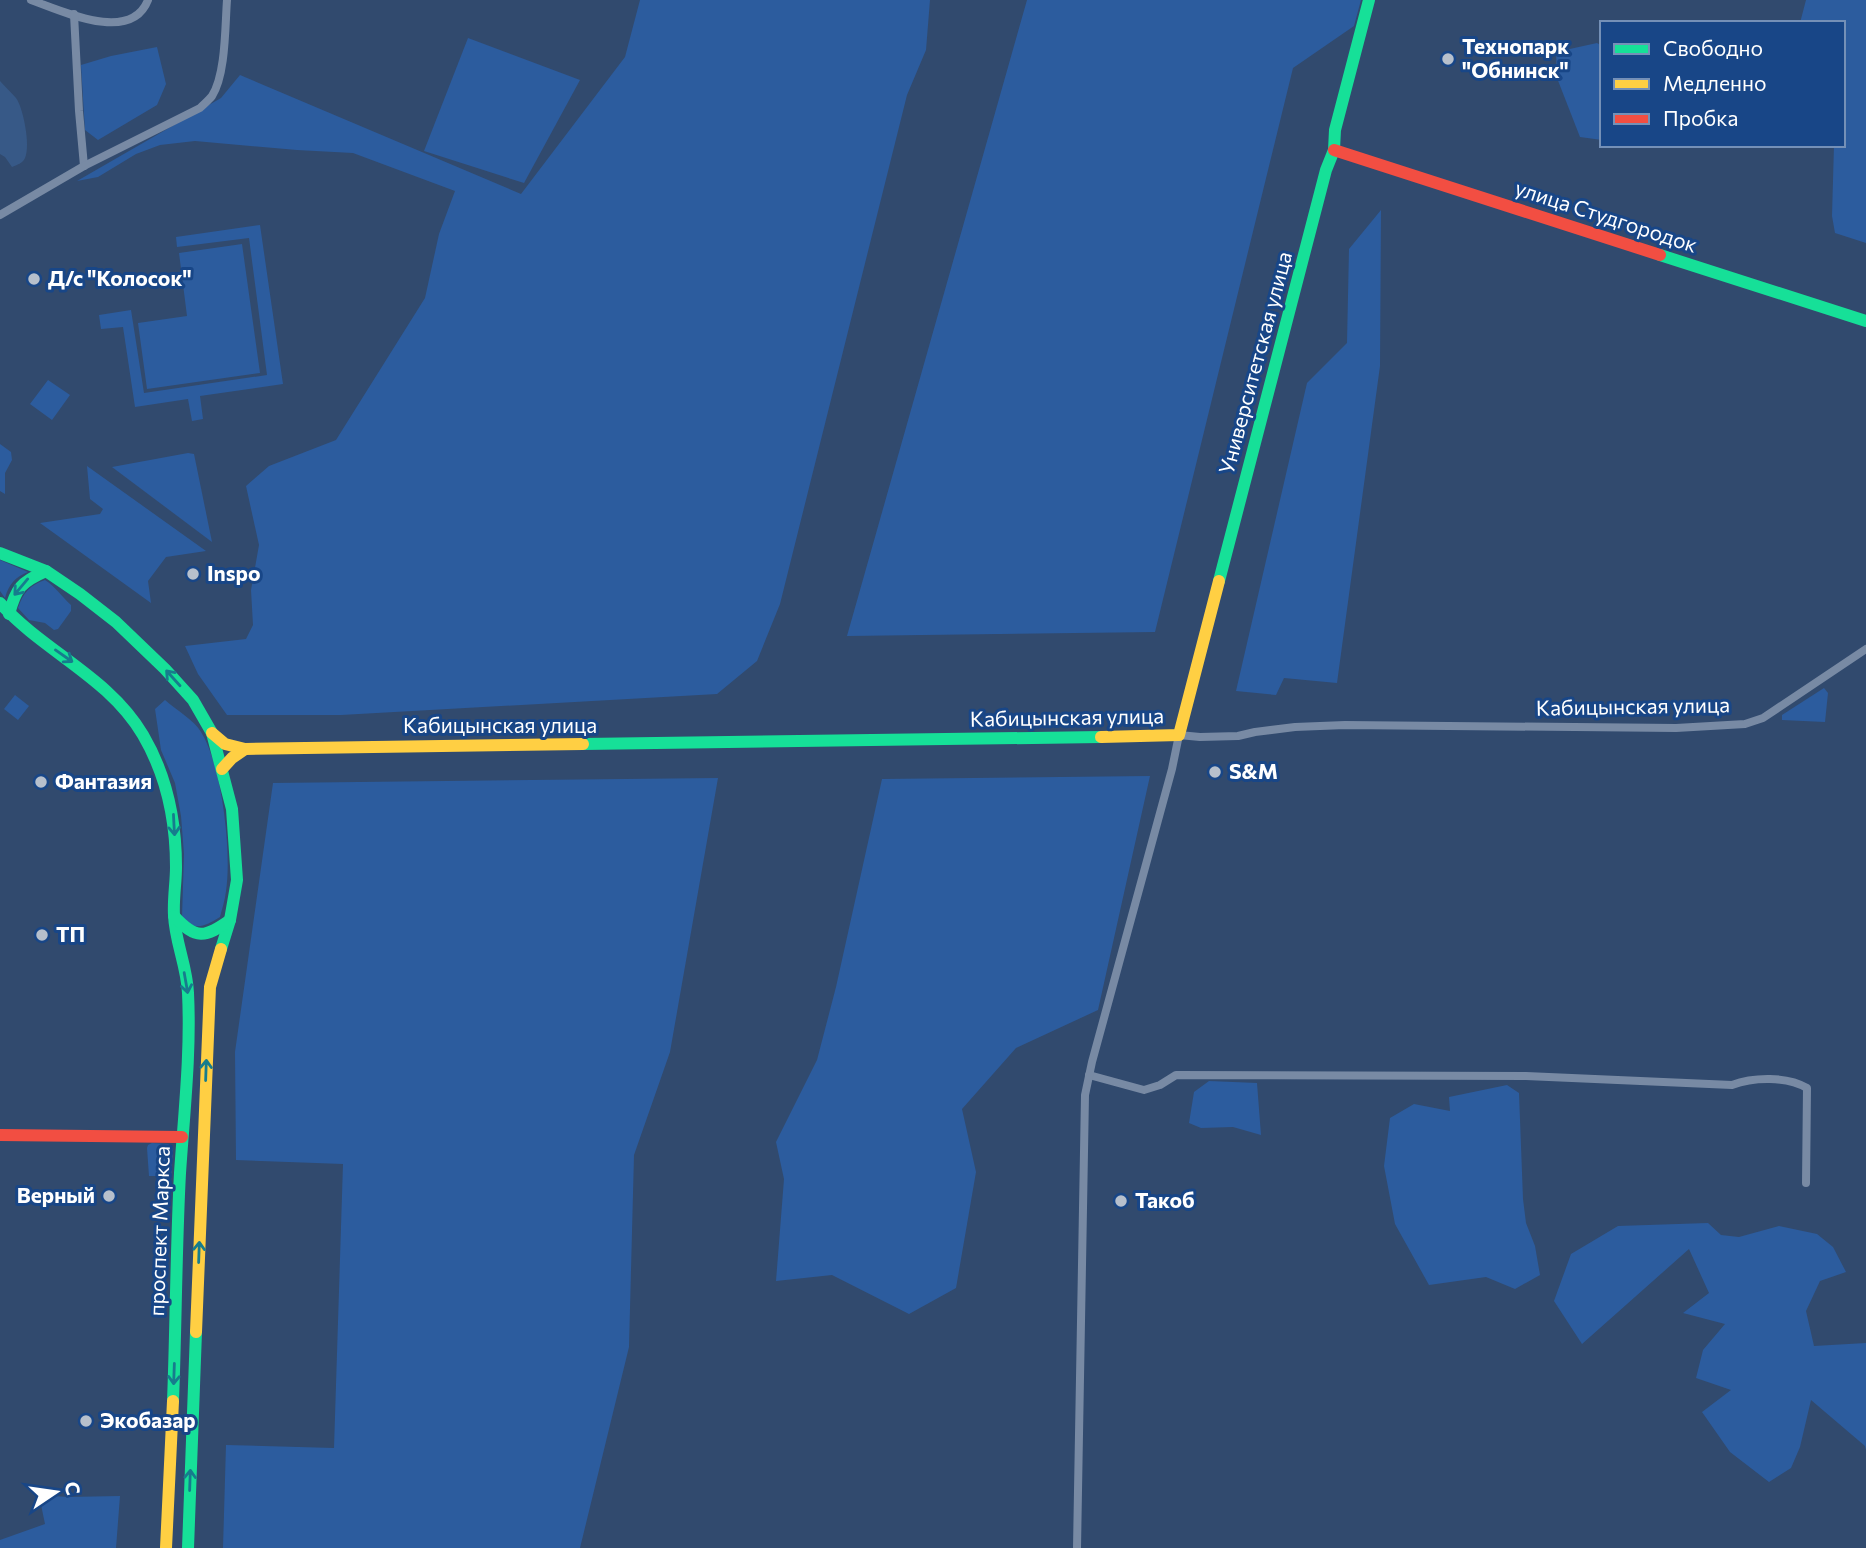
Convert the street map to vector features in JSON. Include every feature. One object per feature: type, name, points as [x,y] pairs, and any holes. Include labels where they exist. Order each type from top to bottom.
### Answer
[{"type":"main road","name":"Университетская улица","points":[[1179,735],[1326,170],[1334,150],[1335,131],[1369,0]]},
{"type":"main road","name":"улица Студгородок","points":[[1334,150],[1866,320]]},
{"type":"main road","name":"проспект Маркса","points":[[0,553],[46,571],[80,594],[116,622],[165,669],[193,700],[212,733],[232,809],[237,880],[230,920],[210,987],[188,1548]]},
{"type":"main road","points":[[9,614],[14,594],[25,580],[46,571]]},
{"type":"main road","name":"проспект Маркса","points":[[0,604],[114,697],[142,733],[166,783],[173,814],[176,869],[173,916],[176,942],[188,988],[189,1024],[166,1548]]},
{"type":"main road","points":[[212,733],[225,744],[244,749]]},
{"type":"main road","name":"Кабицынская улица","points":[[244,749],[1179,735]]},
{"type":"main road","points":[[222,769],[244,749]]},
{"type":"main road","points":[[173,916],[195,935],[214,932],[230,920]]},
{"type":"main road","points":[[0,1135],[204,1139]]},
{"type":"street","points":[[31,0],[108,23],[119,23],[137,15],[148,0]]},
{"type":"street","points":[[0,215],[85,166],[200,108],[212,96],[220,76],[227,0]]},
{"type":"street","points":[[74,15],[85,166]]},
{"type":"street","name":"Кабицынская улица","points":[[1179,735],[1238,736],[1295,727],[1345,725],[1676,728],[1745,724],[1763,718],[1866,649]]},
{"type":"street","points":[[1077,1548],[1086,1095],[1179,735]]},
{"type":"street","points":[[1089,1075],[1144,1090],[1160,1085],[1176,1075],[1526,1076],[1732,1085],[1755,1080],[1798,1082],[1807,1088],[1806,1183]]},
{"type":"shaded area","points":[[640,0],[930,0],[926,50],[907,95],[780,604],[757,661],[717,694],[341,715],[227,715],[198,674],[185,646],[246,639],[253,625],[251,590],[259,545],[246,486],[269,466],[336,440],[425,298],[439,234],[455,191],[353,153],[195,141],[160,145],[136,154],[98,177],[77,181],[221,98],[240,75],[521,194],[625,57]]},
{"type":"shaded area","points":[[1027,0],[1361,0],[1354,26],[1293,68],[1155,632],[847,636]]},
{"type":"shaded area","points":[[1806,0],[1866,0],[1866,243],[1835,233],[1832,216],[1834,147],[1845,147],[1845,21],[1801,21]]},
{"type":"shaded area","points":[[468,38],[580,80],[524,183],[424,151]]},
{"type":"shaded area","points":[[1597,43],[1600,45],[1600,140],[1580,137],[1557,78],[1556,52]]},
{"type":"shaded area","points":[[157,47],[166,84],[157,105],[98,140],[85,130],[81,65]]},
{"type":"shaded area","points":[[0,81],[19,103],[25,127],[27,152],[21,163],[12,167],[0,154]]},
{"type":"shaded area","points":[[1381,210],[1380,366],[1337,683],[1284,678],[1276,695],[1236,691],[1307,383],[1347,343],[1349,249]]},
{"type":"shaded area","points":[[260,225],[283,384],[200,396],[203,419],[192,421],[188,399],[135,407],[123,327],[101,329],[99,315],[131,310],[144,393],[267,375],[249,238],[177,247],[176,237]]},
{"type":"shaded area","points":[[242,244],[260,373],[147,389],[138,323],[187,316],[179,253]]},
{"type":"shaded area","points":[[48,380],[70,395],[52,420],[30,404]]},
{"type":"shaded area","points":[[0,444],[11,452],[12,460],[5,473],[5,494],[0,491]]},
{"type":"shaded area","points":[[194,454],[212,542],[112,467]]},
{"type":"shaded area","points":[[87,466],[206,551],[166,557],[148,581],[151,603],[40,523],[100,514],[103,509],[90,499]]},
{"type":"shaded area","points":[[0,560],[28,572],[13,582],[5,598],[0,591]]},
{"type":"shaded area","points":[[45,580],[71,605],[71,611],[58,629],[54,630],[45,623],[29,620],[18,608],[28,590]]},
{"type":"shaded area","points":[[1824,688],[1828,693],[1825,722],[1782,720],[1782,715]]},
{"type":"shaded area","points":[[15,695],[29,706],[18,720],[4,709]]},
{"type":"shaded area","points":[[165,700],[201,732],[215,765],[224,810],[228,855],[225,898],[220,917],[200,926],[191,925],[182,917],[184,854],[181,816],[175,783],[161,750],[155,709]]},
{"type":"shaded area","points":[[1150,776],[1098,1010],[1016,1048],[962,1109],[976,1172],[956,1288],[909,1314],[832,1275],[776,1281],[784,1179],[776,1142],[817,1060],[882,779]]},
{"type":"shaded area","points":[[718,778],[670,1052],[634,1155],[629,1347],[580,1548],[223,1548],[226,1445],[334,1448],[343,1164],[236,1160],[235,1052],[273,783]]},
{"type":"shaded area","points":[[1209,1081],[1257,1083],[1261,1135],[1233,1127],[1201,1128],[1189,1123],[1194,1092]]},
{"type":"shaded area","points":[[1507,1085],[1519,1093],[1523,1199],[1526,1223],[1535,1246],[1540,1275],[1515,1289],[1486,1277],[1429,1285],[1395,1224],[1384,1166],[1390,1118],[1414,1104],[1450,1111],[1449,1097]]},
{"type":"shaded area","points":[[152,1143],[168,1144],[173,1148],[170,1193],[165,1194],[159,1176],[149,1176],[147,1148]]},
{"type":"shaded area","points":[[1708,1223],[1721,1235],[1739,1237],[1779,1226],[1817,1234],[1833,1247],[1846,1272],[1820,1281],[1806,1311],[1814,1346],[1866,1343],[1866,1450],[1865,1446],[1811,1400],[1800,1447],[1791,1468],[1769,1482],[1730,1452],[1702,1412],[1731,1390],[1696,1378],[1703,1350],[1725,1324],[1683,1313],[1709,1293],[1689,1249],[1582,1344],[1554,1301],[1571,1254],[1618,1226]]},
{"type":"shaded area","points":[[39,1495],[120,1496],[116,1548],[0,1548],[0,1540],[45,1524]]},
{"type":"traffic: fast","points":[[1219,581],[1326,170],[1334,150],[1335,130],[1369,0]]},
{"type":"traffic: fast","points":[[1660,255],[1866,321]]},
{"type":"traffic: fast","points":[[0,553],[46,571],[116,622],[193,700],[212,733],[232,809],[237,880],[230,920],[221,949]]},
{"type":"traffic: fast","points":[[9,614],[21,587],[46,571]]},
{"type":"traffic: fast","points":[[0,603],[36,636],[94,681],[129,715],[143,735],[158,766],[172,816],[176,850],[175,925],[187,983],[189,1016],[180,1173],[173,1401]]},
{"type":"traffic: fast","points":[[583,744],[1101,737]]},
{"type":"traffic: fast","points":[[174,916],[189,929],[201,934],[230,920]]},
{"type":"traffic: fast","points":[[188,1548],[196,1332]]},
{"type":"traffic: slow","points":[[1101,737],[1179,735],[1219,581]]},
{"type":"traffic: slow","points":[[212,733],[225,744],[245,749],[583,744]]},
{"type":"traffic: slow","points":[[222,769],[245,749]]},
{"type":"traffic: slow","points":[[196,1332],[210,987],[221,949]]},
{"type":"traffic: slow","points":[[166,1548],[173,1401]]},
{"type":"traffic: jam","points":[[1334,150],[1660,255]]},
{"type":"traffic: jam","points":[[0,1135],[182,1137]]},
{"type":"place","name":"Технопарк \"Обнинск\"","points":[[1448,59]]},
{"type":"place","name":"Д/с \"Колосок\"","points":[[34,279]]},
{"type":"place","name":"Inspo","points":[[193,574]]},
{"type":"place","name":"S&M","points":[[1215,772]]},
{"type":"place","name":"Фантазия","points":[[41,782]]},
{"type":"place","name":"ТП","points":[[42,935]]},
{"type":"place","name":"Верный","points":[[109,1196]]},
{"type":"place","name":"Такоб","points":[[1121,1201]]},
{"type":"place","name":"Экобазар","points":[[86,1421]]}]
